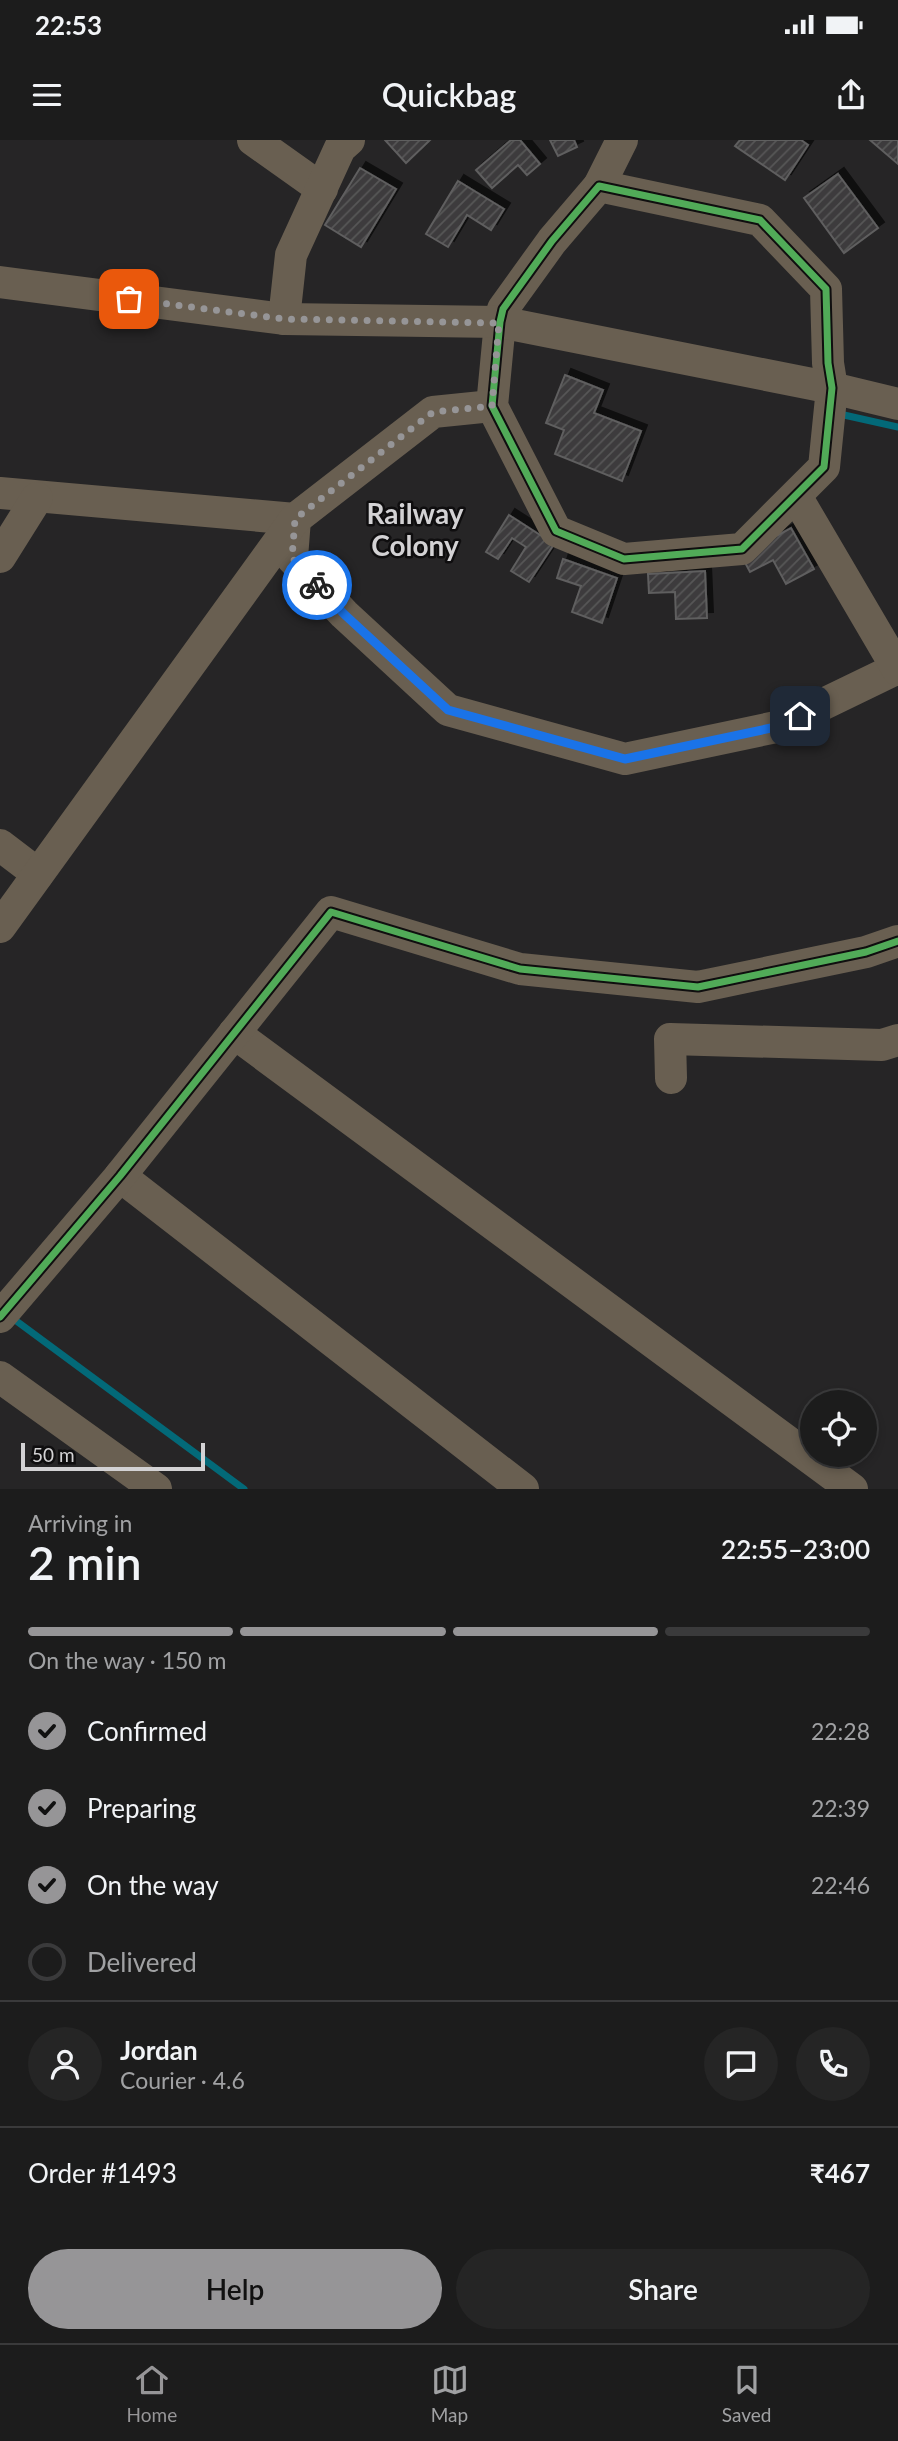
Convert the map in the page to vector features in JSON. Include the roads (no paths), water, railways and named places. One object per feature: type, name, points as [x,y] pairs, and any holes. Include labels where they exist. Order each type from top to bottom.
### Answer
[{"type":"street","points":[[253,140],[322,189]]},
{"type":"street","points":[[284,319],[291,255],[341,148],[349,140]]},
{"type":"street","points":[[599,186],[760,220],[826,289],[828,363],[832,388],[824,467],[743,549],[624,559],[556,531],[492,406],[499,323],[503,309],[599,186],[622,140]]},
{"type":"street","points":[[0,282],[284,319],[499,323],[832,388],[898,404]]},
{"type":"street","points":[[0,927],[295,519],[433,412],[492,406]]},
{"type":"street","points":[[0,493],[295,519]]},
{"type":"street","points":[[295,519],[292,558],[344,614],[448,710],[625,759],[776,727],[898,669],[796,496]]},
{"type":"street","points":[[0,557],[37,498]]},
{"type":"street","points":[[0,845],[38,874]]},
{"type":"street","points":[[0,1317],[120,1176],[331,912],[520,969],[698,987],[866,952],[898,941]]},
{"type":"street","points":[[234,1033],[852,1489]]},
{"type":"street","points":[[671,1078],[670,1039],[882,1045],[898,1040]]},
{"type":"street","points":[[120,1176],[523,1489]]},
{"type":"street","points":[[0,1377],[156,1489]]},
{"type":"waterway","points":[[844,415],[898,427]]},
{"type":"waterway","points":[[11,1317],[244,1489]]},
{"type":"district","name":"Railway Colony","points":[[415,530]]}]
